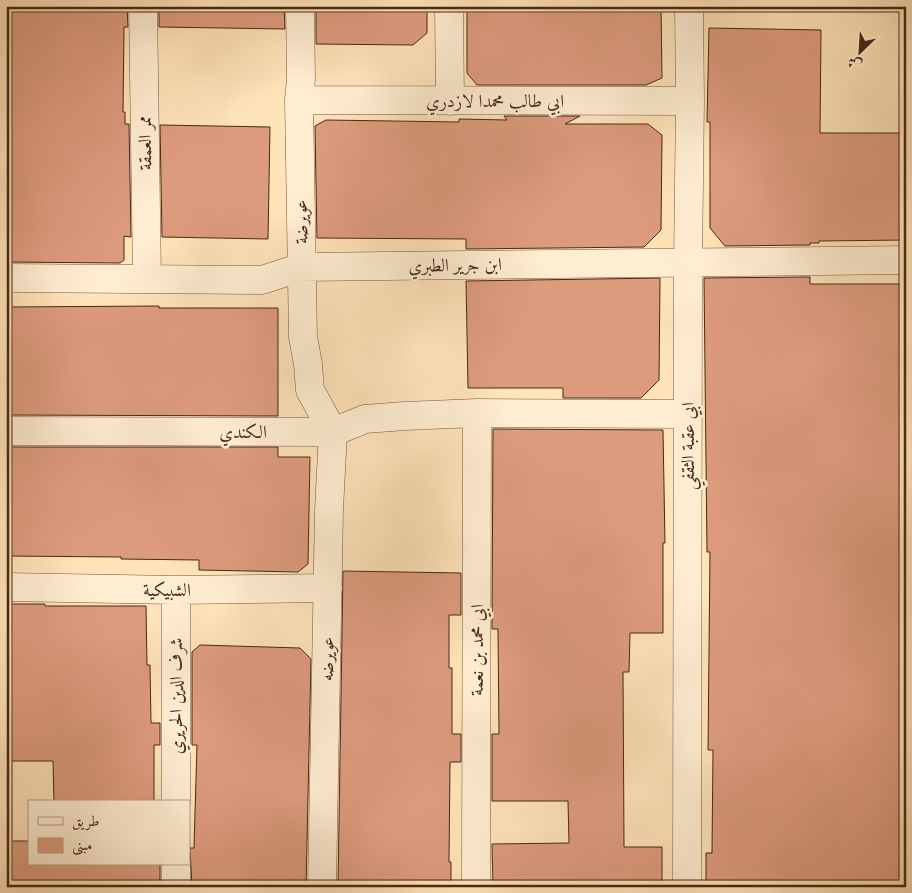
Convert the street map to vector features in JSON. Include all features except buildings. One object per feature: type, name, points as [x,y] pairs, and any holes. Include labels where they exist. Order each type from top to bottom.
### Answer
[{"type":"street","name":"ممر العمقة","points":[[143,6],[147,279]]},
{"type":"street","name":"عويرضة","points":[[300,6],[301,79],[299,100],[303,337],[310,390],[332,432]]},
{"type":"street","points":[[449,6],[450,101]]},
{"type":"street","name":"ابي عقبة الثقفي","points":[[687,887],[689,6]]},
{"type":"street","name":"ابي طالب محمدا لازدري","points":[[299,100],[690,101]]},
{"type":"street","name":"ابن جرير الطبري","points":[[6,278],[262,280],[302,267],[906,260]]},
{"type":"street","name":"الكندي","points":[[6,431],[332,432],[365,419],[477,413],[688,414]]},
{"type":"street","name":"ابي محمد بن نعمة","points":[[476,887],[477,413]]},
{"type":"street","name":"عويرضه","points":[[322,887],[332,432]]},
{"type":"street","name":"الشبيكية","points":[[6,587],[176,590],[328,588]]},
{"type":"street","name":"شرف الدين الحريري","points":[[176,590],[176,800]]},
{"type":"street","points":[[176,866],[176,887]]}]
